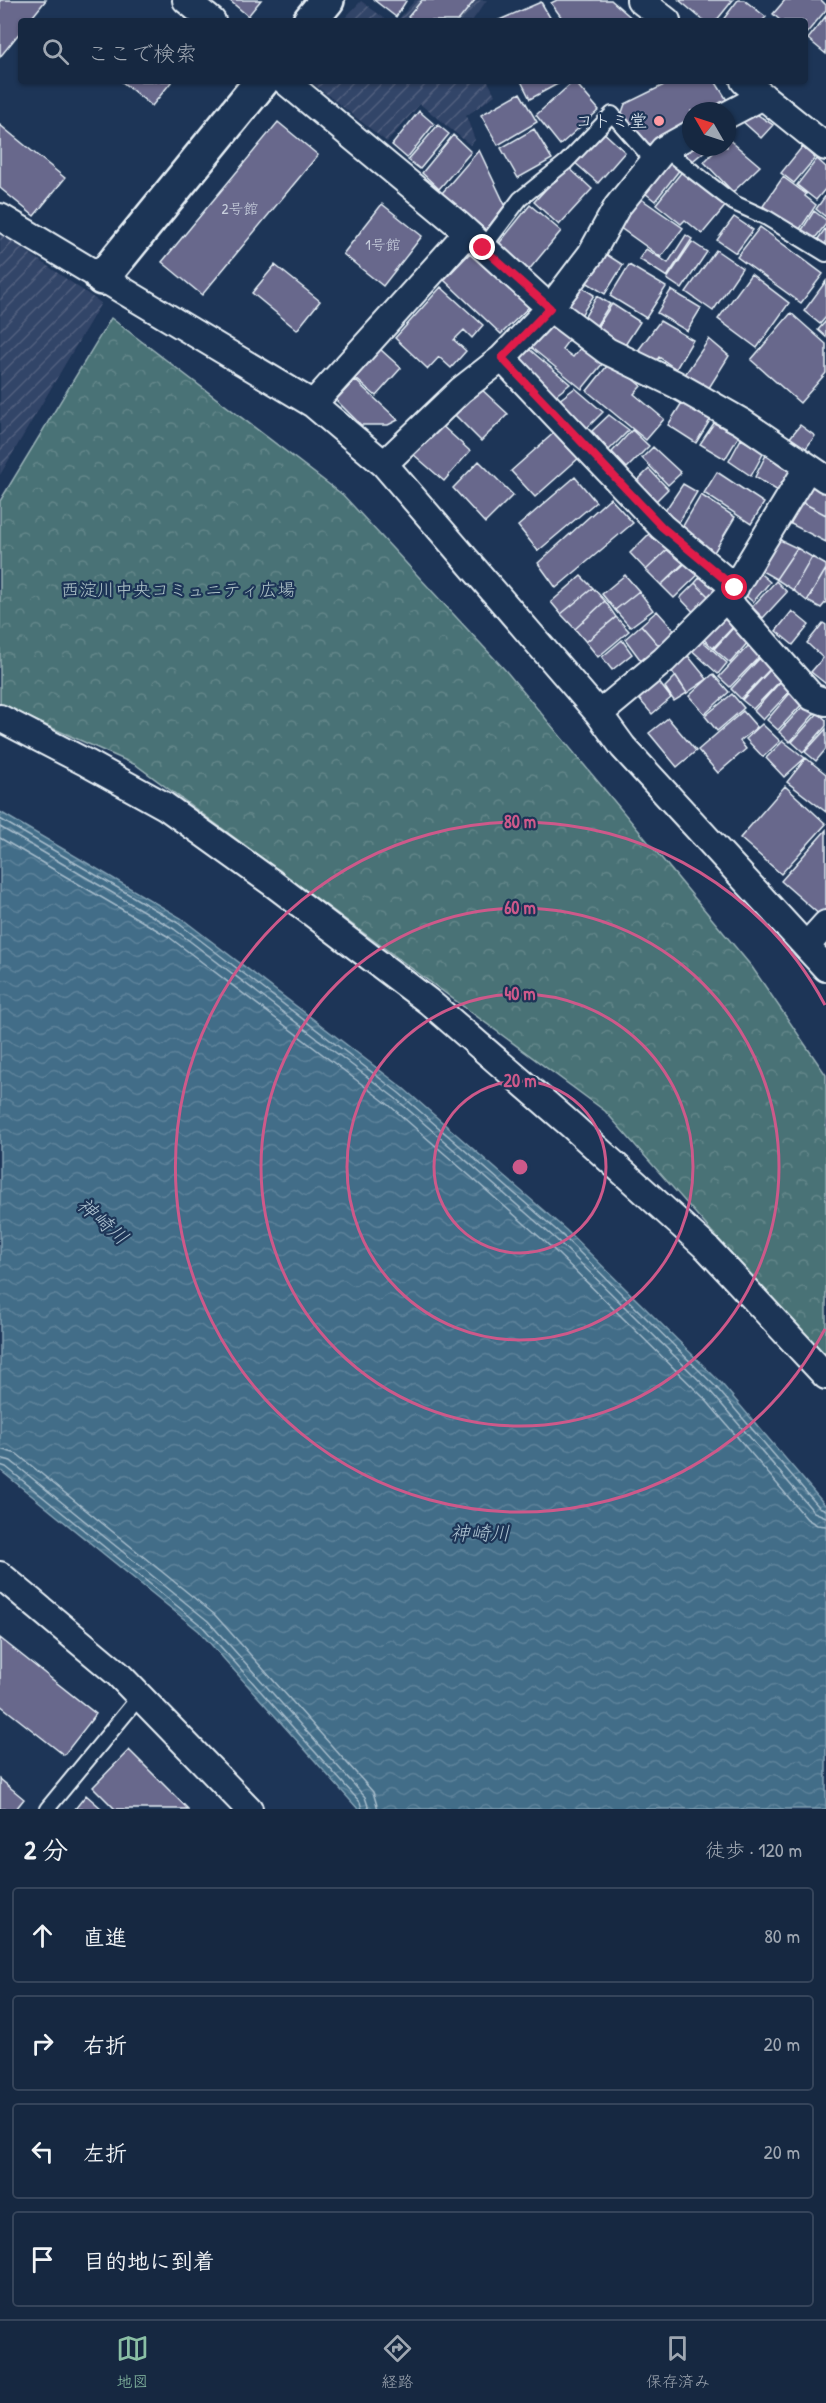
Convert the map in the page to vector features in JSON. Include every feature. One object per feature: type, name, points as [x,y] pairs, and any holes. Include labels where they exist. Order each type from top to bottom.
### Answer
[{"type":"street","points":[[186,0],[208,18]]},
{"type":"street","points":[[312,18],[327,0]]},
{"type":"street","points":[[640,0],[663,18]]},
{"type":"street","points":[[102,278],[260,84]]},
{"type":"street","points":[[289,84],[475,240],[550,308],[607,351],[675,384],[742,422],[817,473],[730,593],[664,660],[599,714]]},
{"type":"street","points":[[736,106],[753,88],[823,138]]},
{"type":"street","points":[[384,464],[461,390],[502,358],[550,308],[591,254],[617,207],[659,155],[682,140]]},
{"type":"street","points":[[0,217],[313,404],[384,464],[599,714],[624,747],[826,968]]},
{"type":"street","points":[[313,404],[475,240]]},
{"type":"street","points":[[502,358],[662,527],[730,593],[812,697],[826,702]]},
{"type":"street","points":[[0,718],[165,806],[271,882],[428,1001],[571,1125],[708,1250],[826,1376]]},
{"type":"street","points":[[807,945],[826,924]]},
{"type":"street","points":[[0,1575],[118,1674],[249,1809]]},
{"type":"lane","points":[[475,240],[520,199],[566,162],[612,114],[659,155],[734,203],[767,218],[826,254]]},
{"type":"lane","points":[[47,1809],[140,1696]]},
{"type":"shaded area","points":[[415,0],[487,0],[474,18],[400,18]]},
{"type":"shaded area","points":[[361,1],[384,18],[345,18]]},
{"type":"shaded area","points":[[314,84],[490,84],[495,95],[466,116],[475,140],[470,145],[420,104],[387,142]]},
{"type":"shaded area","points":[[0,233],[101,303],[0,475]]},
{"type":"green space","name":"西淀川中央コミュニティ広場","points":[[111,318],[343,495],[506,671],[752,967],[826,1075],[826,1361],[605,1111],[136,765],[0,705],[0,501]]},
{"type":"water","name":"神崎川","points":[[0,812],[181,918],[403,1088],[566,1230],[721,1383],[826,1506],[826,1809],[358,1809],[199,1631],[0,1470]]},
{"type":"building","points":[[0,0],[46,0],[31,18],[18,18],[18,35],[0,57]]},
{"type":"building","points":[[229,0],[261,0],[248,16]]},
{"type":"building","points":[[374,0],[405,0],[406,1],[396,17]]},
{"type":"building","points":[[422,0],[475,0],[460,18],[408,17]]},
{"type":"building","points":[[557,0],[611,0],[632,18],[562,18],[551,3]]},
{"type":"building","points":[[679,0],[733,0],[718,18],[700,18]]},
{"type":"building","points":[[738,0],[744,0],[766,17],[765,18],[724,18]]},
{"type":"building","points":[[785,0],[821,0],[826,5],[826,10],[808,31],[808,18],[778,18],[773,14]]},
{"type":"building","points":[[541,2],[550,18],[504,18]]},
{"type":"building","points":[[826,16],[826,54],[808,39]]},
{"type":"building","points":[[125,84],[170,84],[152,106]]},
{"type":"building","points":[[522,84],[558,84],[530,99]]},
{"type":"building","points":[[571,84],[577,84],[599,110],[560,145],[536,115]]},
{"type":"building","name":"コトミ堂","points":[[666,84],[717,84],[728,102],[682,102],[682,133],[652,150],[621,115],[625,104]]},
{"type":"building","points":[[520,93],[537,122],[498,145],[481,115]]},
{"type":"building","points":[[419,111],[434,124],[407,158],[392,145]]},
{"type":"building","points":[[752,111],[773,125],[761,138],[741,120]]},
{"type":"building","points":[[278,122],[318,155],[202,295],[162,262]]},
{"type":"building","points":[[0,125],[65,178],[34,216],[0,188]]},
{"type":"building","points":[[438,125],[449,134],[420,169],[408,160]]},
{"type":"building","points":[[534,129],[552,159],[518,178],[501,148]]},
{"type":"building","points":[[600,129],[625,152],[598,183],[573,161]]},
{"type":"building","points":[[453,135],[471,152],[439,189],[422,173]]},
{"type":"building","points":[[736,146],[760,166],[733,192],[704,162],[710,156],[736,156]]},
{"type":"building","points":[[802,147],[815,158],[794,183],[781,173]]},
{"type":"building","points":[[682,148],[682,156],[699,156],[689,164],[675,149]]},
{"type":"building","points":[[479,150],[505,205],[486,230],[442,193]]},
{"type":"building","points":[[666,156],[681,168],[655,201],[640,189]]},
{"type":"building","points":[[817,159],[826,167],[826,188],[816,200],[797,185]]},
{"type":"building","points":[[567,166],[592,189],[559,225],[534,202]]},
{"type":"building","points":[[684,169],[727,204],[702,234],[685,220],[681,224],[656,204]]},
{"type":"building","points":[[783,177],[806,194],[805,196],[816,205],[798,232],[763,206]]},
{"type":"building","points":[[826,195],[826,217],[816,209]]},
{"type":"building","points":[[637,196],[683,228],[661,257],[619,227]]},
{"type":"building","points":[[382,204],[422,236],[383,286],[343,254]]},
{"type":"building","points":[[530,205],[561,231],[528,271],[497,246]]},
{"type":"building","points":[[814,211],[826,220],[826,224],[812,242],[800,233]]},
{"type":"building","points":[[734,217],[753,230],[736,253],[717,240]]},
{"type":"building","points":[[760,227],[823,274],[801,303],[737,257]]},
{"type":"building","points":[[826,229],[826,246],[818,239]]},
{"type":"building","points":[[686,235],[692,239],[667,277],[639,259],[646,249],[668,263]]},
{"type":"building","points":[[692,242],[707,252],[682,289],[667,279]]},
{"type":"building","points":[[716,250],[742,268],[713,311],[686,292]]},
{"type":"building","points":[[601,251],[623,265],[605,294],[583,280]]},
{"type":"building","points":[[471,252],[530,306],[501,334],[444,280]]},
{"type":"building","points":[[275,265],[320,301],[297,330],[252,293]]},
{"type":"building","points":[[629,265],[666,287],[646,318],[610,296]]},
{"type":"building","points":[[751,274],[789,303],[757,348],[718,319]]},
{"type":"building","points":[[826,281],[826,317],[820,324],[804,311]]},
{"type":"building","points":[[580,286],[594,295],[576,323],[563,314]]},
{"type":"building","points":[[441,287],[483,325],[472,338],[464,330],[454,340],[466,351],[451,368],[439,357],[428,369],[395,338]]},
{"type":"building","points":[[671,290],[701,308],[687,331],[657,313]]},
{"type":"building","points":[[597,296],[610,304],[593,331],[581,323]]},
{"type":"building","points":[[612,304],[640,322],[620,353],[592,335]]},
{"type":"building","points":[[791,313],[826,344],[826,373],[800,403],[751,360]]},
{"type":"building","points":[[549,320],[571,337],[562,349],[573,357],[582,346],[603,363],[582,389],[528,345]]},
{"type":"building","points":[[660,321],[693,340],[676,369],[659,357],[653,366],[634,356]]},
{"type":"building","points":[[826,321],[826,337],[818,330]]},
{"type":"building","points":[[709,339],[729,356],[707,391],[684,376]]},
{"type":"building","points":[[380,349],[401,368],[376,396],[355,378]]},
{"type":"building","points":[[529,349],[570,384],[555,396],[520,357]]},
{"type":"building","points":[[611,361],[641,386],[634,394],[664,419],[646,440],[587,391]]},
{"type":"building","points":[[355,380],[398,420],[388,425],[361,425],[336,400]]},
{"type":"building","points":[[479,387],[508,414],[481,441],[452,412]]},
{"type":"building","points":[[575,388],[603,412],[585,430],[559,400]]},
{"type":"building","points":[[683,401],[712,417],[696,443],[668,425]]},
{"type":"building","points":[[609,415],[629,430],[609,450],[592,431]]},
{"type":"building","points":[[439,423],[470,451],[444,481],[413,454]]},
{"type":"building","points":[[714,423],[739,436],[725,459],[700,444]]},
{"type":"building","points":[[800,425],[815,436],[804,451],[789,439]]},
{"type":"building","points":[[632,430],[649,446],[627,468],[612,452]]},
{"type":"building","points":[[556,431],[580,457],[535,497],[511,471]]},
{"type":"building","points":[[741,439],[764,452],[751,476],[729,461]]},
{"type":"building","points":[[653,447],[681,473],[668,485],[642,458]]},
{"type":"building","points":[[766,455],[790,470],[778,491],[755,477]]},
{"type":"building","points":[[479,461],[513,495],[485,523],[453,488]]},
{"type":"building","points":[[649,469],[668,489],[651,506],[632,486]]},
{"type":"building","points":[[717,472],[764,503],[751,524],[704,493]]},
{"type":"building","points":[[575,477],[596,502],[538,551],[518,526]]},
{"type":"building","points":[[683,484],[697,492],[676,527],[661,517]]},
{"type":"building","points":[[816,484],[826,490],[826,515],[796,499],[803,487]]},
{"type":"building","points":[[701,495],[735,517],[710,559],[680,531]]},
{"type":"building","points":[[610,498],[633,523],[556,588],[538,563]]},
{"type":"building","points":[[796,499],[826,515],[826,542],[791,524],[788,512]]},
{"type":"building","points":[[656,527],[674,543],[646,570],[630,553]]},
{"type":"building","points":[[780,540],[797,548],[776,579],[760,570]]},
{"type":"building","points":[[674,543],[690,557],[661,585],[646,570]]},
{"type":"building","points":[[797,548],[812,557],[793,590],[776,579]]},
{"type":"building","points":[[812,557],[826,565],[826,569],[807,601],[793,590]]},
{"type":"building","points":[[690,559],[703,570],[674,598],[661,585]]},
{"type":"building","points":[[755,569],[770,582],[753,602],[744,594]]},
{"type":"building","points":[[826,569],[826,602],[821,608],[807,601]]},
{"type":"building","points":[[706,570],[728,589],[715,603],[695,583]]},
{"type":"building","points":[[625,575],[639,591],[615,610],[602,594]]},
{"type":"building","points":[[581,576],[593,588],[561,614],[551,602]]},
{"type":"building","points":[[776,581],[787,592],[763,618],[752,607]]},
{"type":"building","points":[[695,583],[715,603],[700,619],[680,598]]},
{"type":"building","points":[[593,588],[605,601],[575,629],[561,614]]},
{"type":"building","points":[[639,591],[653,610],[630,627],[615,610]]},
{"type":"building","points":[[605,601],[616,617],[586,642],[575,629]]},
{"type":"building","points":[[657,611],[674,630],[671,637],[660,647],[641,625]]},
{"type":"building","points":[[792,611],[809,625],[793,645],[776,631]]},
{"type":"building","points":[[616,617],[629,631],[598,657],[586,642]]},
{"type":"building","points":[[717,617],[724,618],[734,626],[713,648],[699,635]]},
{"type":"building","points":[[823,623],[826,625],[826,684],[811,672],[823,658],[807,643]]},
{"type":"building","points":[[641,625],[660,647],[642,662],[625,639]]},
{"type":"building","points":[[734,627],[749,641],[730,663],[714,649]]},
{"type":"building","points":[[696,635],[727,663],[718,674],[687,646]]},
{"type":"building","points":[[622,640],[632,654],[612,670],[602,657]]},
{"type":"building","points":[[749,645],[760,656],[730,687],[719,677]]},
{"type":"building","points":[[685,652],[707,679],[687,693],[668,666]]},
{"type":"building","points":[[760,658],[771,668],[741,699],[731,689]]},
{"type":"building","points":[[771,669],[782,679],[753,709],[742,700]]},
{"type":"building","points":[[713,674],[729,692],[705,714],[689,696]]},
{"type":"building","points":[[676,676],[687,693],[674,701],[665,687]]},
{"type":"building","points":[[655,677],[671,698],[652,714],[633,692]]},
{"type":"building","points":[[781,681],[791,690],[763,720],[754,711]]},
{"type":"building","points":[[791,692],[803,703],[778,730],[767,720]]},
{"type":"building","points":[[732,694],[744,708],[717,731],[705,716]]},
{"type":"building","points":[[804,705],[814,714],[790,742],[779,732]]},
{"type":"building","points":[[743,711],[757,727],[740,741],[746,749],[718,773],[698,750]]},
{"type":"building","points":[[818,713],[826,720],[826,726],[803,752],[792,742]]},
{"type":"building","points":[[668,718],[696,751],[677,767],[649,733]]},
{"type":"building","points":[[762,724],[780,741],[763,757],[746,739]]},
{"type":"building","points":[[826,729],[826,749],[816,761],[805,752]]},
{"type":"building","points":[[783,741],[805,758],[784,777],[766,758]]},
{"type":"building","points":[[806,758],[826,774],[826,812],[787,782]]},
{"type":"building","points":[[785,786],[826,824],[781,874],[740,838]]},
{"type":"building","points":[[826,830],[826,911],[821,916],[781,881]]},
{"type":"building","points":[[0,1638],[96,1714],[64,1755],[0,1705]]},
{"type":"building","points":[[129,1750],[188,1809],[115,1809],[93,1787]]},
{"type":"building","points":[[0,1779],[24,1799],[16,1809],[0,1809]]},
{"type":"building","points":[[86,1795],[102,1809],[75,1809]]},
{"type":"place","name":"コトミ堂","points":[[659,121]]},
{"type":"route","points":[[483,248],[550,308],[502,358],[662,527],[735,588]]}]
